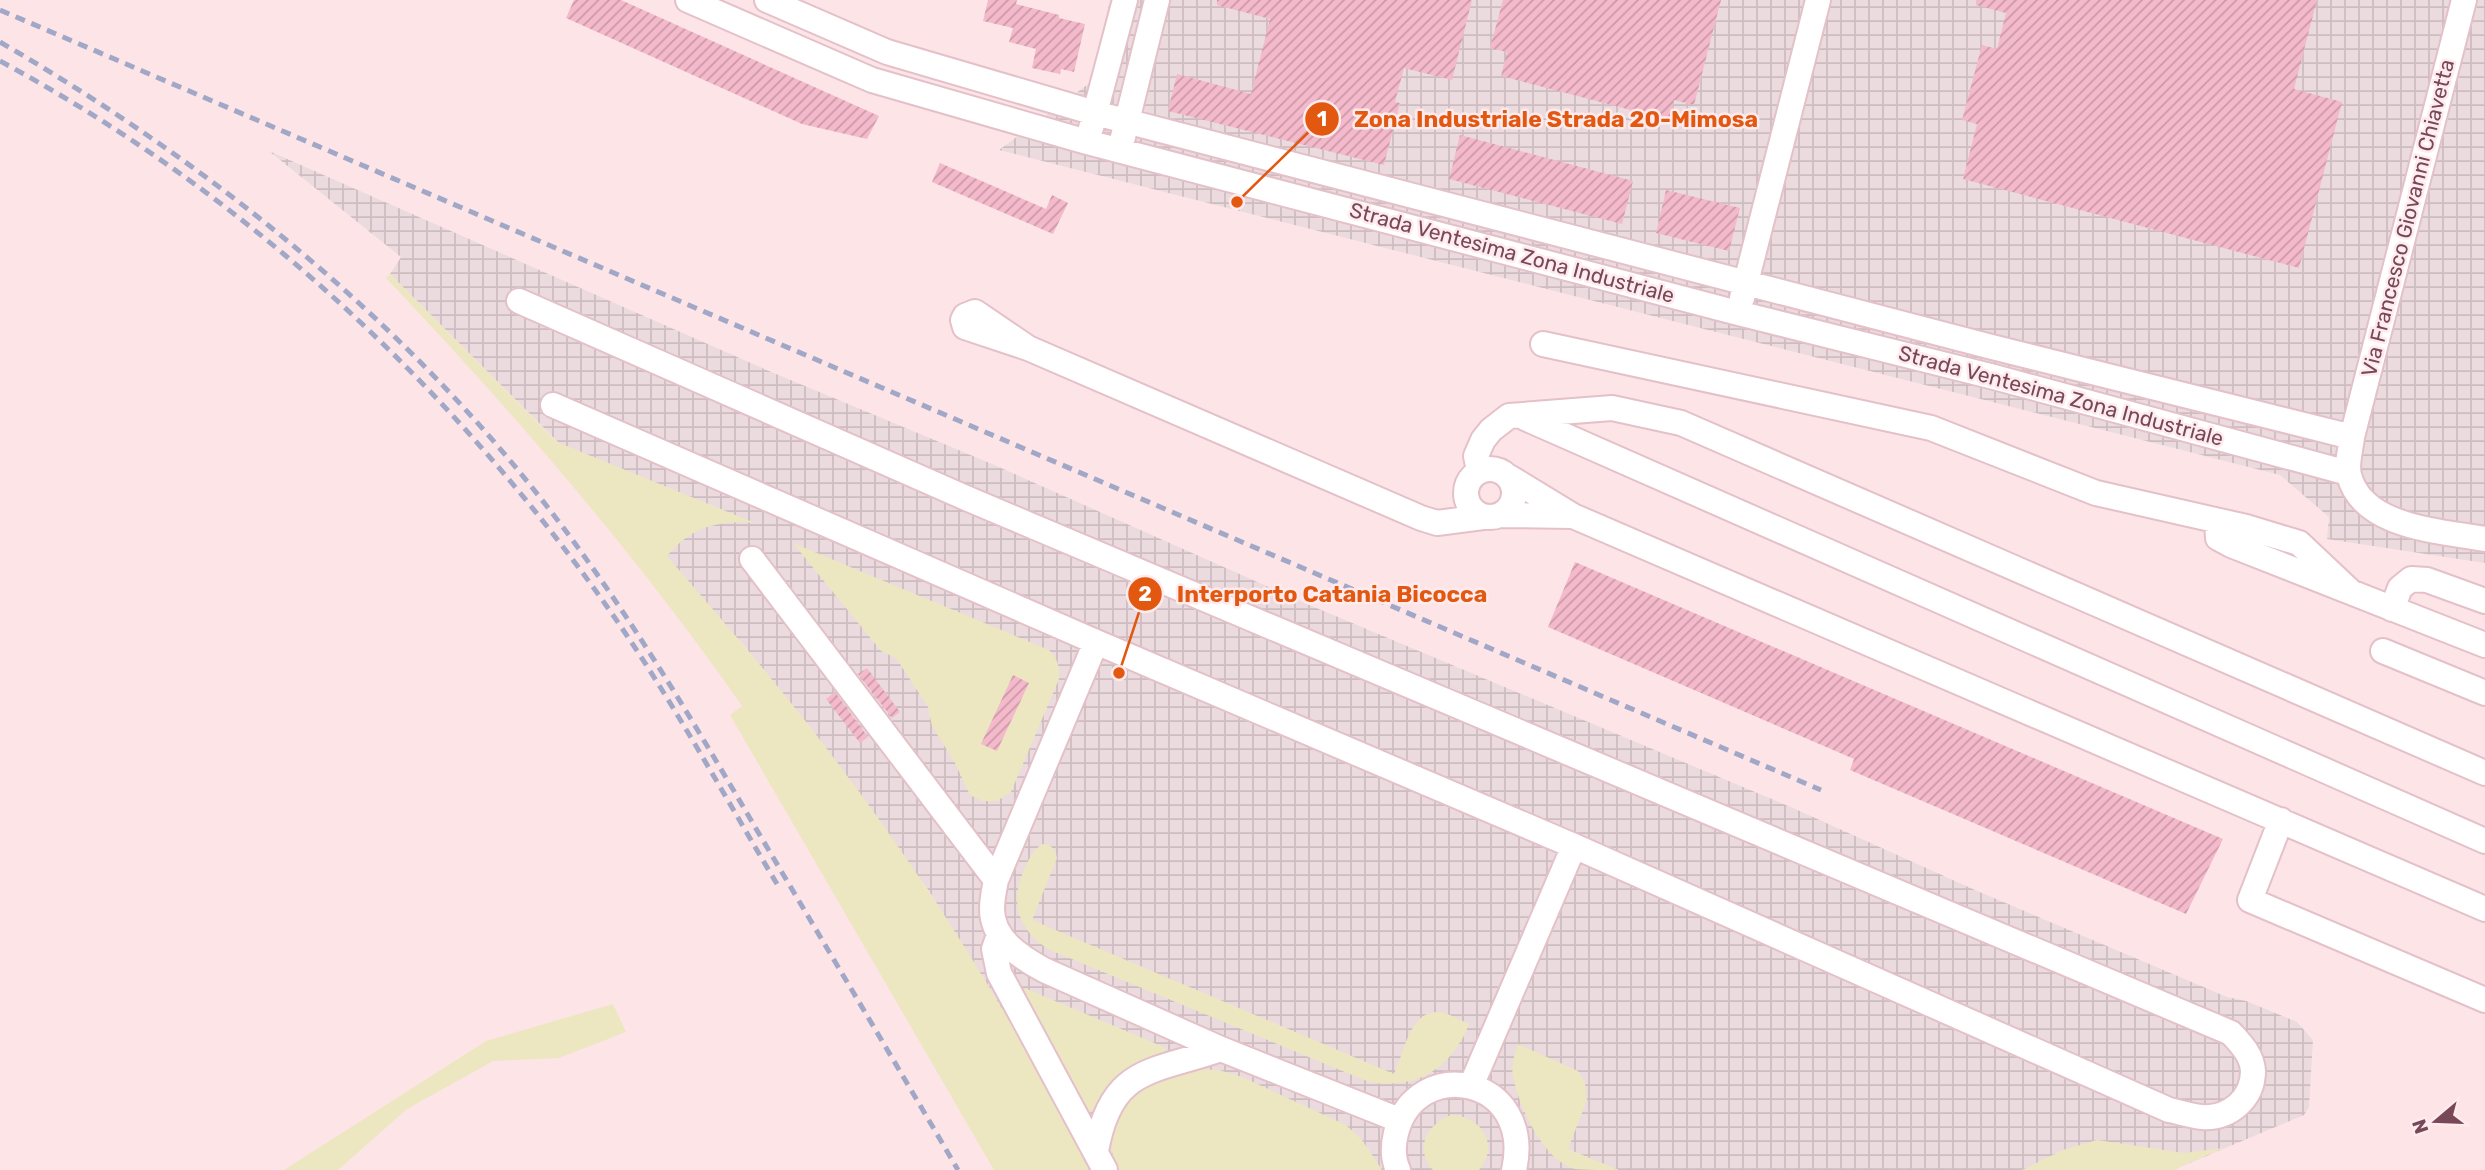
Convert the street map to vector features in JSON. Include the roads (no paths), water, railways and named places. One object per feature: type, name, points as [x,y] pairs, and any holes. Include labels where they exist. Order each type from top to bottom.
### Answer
[{"type":"street","name":"Strada Ventesima Zona Industriale","points":[[688,0],[728,8],[872,80],[1087,142],[1738,313],[1994,377],[2348,473]]},
{"type":"street","name":"Strada Ventesima Zona Industriale","points":[[767,0],[887,52],[1127,122],[1988,346],[2352,437]]},
{"type":"street","points":[[1119,151],[1157,0]]},
{"type":"street","points":[[1738,313],[1818,0]]},
{"type":"street","name":"Via Francesco Giovanni Chiavetta","points":[[2348,473],[2352,437],[2465,0]]},
{"type":"street","points":[[1087,142],[1122,12],[1149,32]]},
{"type":"street","points":[[1260,187],[1268,158]]},
{"type":"street","points":[[1397,223],[1405,194]]},
{"type":"street","points":[[519,301],[954,493],[2231,1033],[2248,1052],[2253,1071],[2247,1095],[2232,1111],[2204,1117],[2169,1110],[1574,846],[1096,642],[553,405]]},
{"type":"street","points":[[1543,344],[1931,428],[2096,492],[2299,543],[2351,593],[2485,645]]},
{"type":"street","points":[[1028,348],[1437,523],[1491,516],[1573,516]]},
{"type":"street","points":[[1491,516],[1469,507],[1476,456],[1483,440],[1509,416],[1612,408],[1681,424],[2485,773]]},
{"type":"street","points":[[1521,416],[2485,841]]},
{"type":"street","points":[[1421,518],[1445,511],[1457,502],[1472,481],[1495,469],[1573,516],[2485,909]]},
{"type":"street","points":[[2348,473],[2364,503],[2386,518],[2485,539]]},
{"type":"street","points":[[1491,516],[1512,503],[1513,485],[1509,477]]},
{"type":"street","points":[[752,559],[996,880]]},
{"type":"street","points":[[2392,609],[2400,588],[2411,579],[2427,580],[2485,601]]},
{"type":"street","points":[[1096,642],[996,880],[992,911],[999,934],[1016,954],[1044,970],[1221,1049],[1399,1120]]},
{"type":"street","points":[[2384,651],[2485,693]]},
{"type":"street","points":[[2281,820],[2250,900],[2485,1000]]},
{"type":"street","points":[[1471,1086],[1574,846]]},
{"type":"street","points":[[999,934],[994,949],[999,973],[1101,1160]]},
{"type":"street","points":[[1101,1160],[1101,1124],[1124,1087],[1164,1064],[1193,1059],[1221,1049]]},
{"type":"street","points":[[1398,1170],[1393,1143],[1399,1120],[1412,1103],[1429,1090],[1449,1085],[1471,1086],[1490,1095],[1506,1110],[1516,1129],[1519,1150],[1514,1170]]},
{"type":"railway","points":[[0,10],[1821,790]]},
{"type":"railway","points":[[0,42],[153,139],[226,192],[297,249],[365,309],[430,372],[491,439],[578,548],[659,667],[958,1170]]},
{"type":"railway","points":[[0,61],[89,113],[175,170],[257,232],[336,299],[410,371],[480,446],[546,525],[608,608],[674,710],[777,884]]},
{"type":"place","name":"Zona Industriale Strada 20-Mimosa","points":[[1237,202]]},
{"type":"place","name":"Interporto Catania Bicocca","points":[[1119,673]]}]
